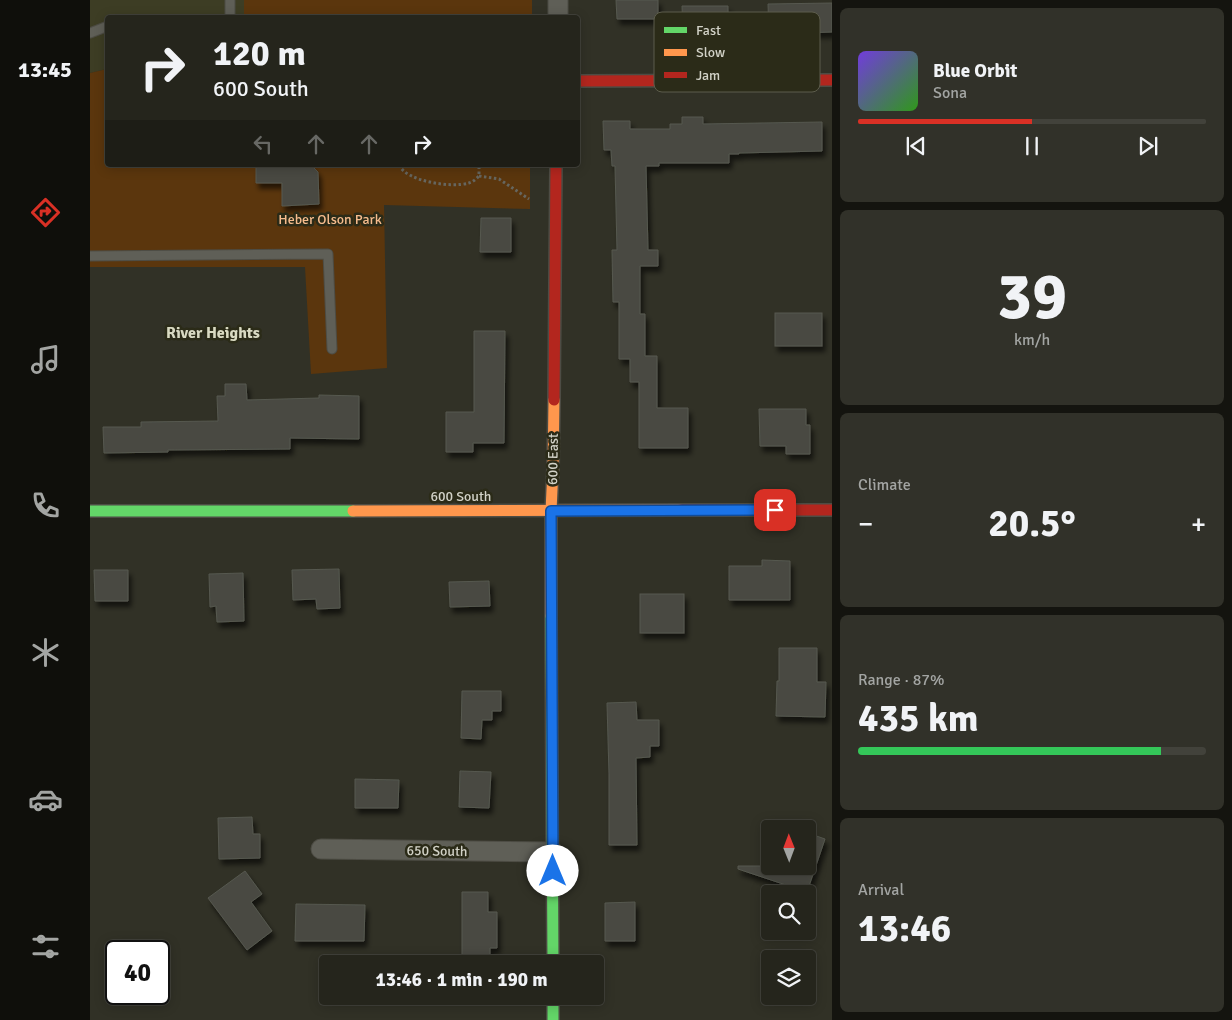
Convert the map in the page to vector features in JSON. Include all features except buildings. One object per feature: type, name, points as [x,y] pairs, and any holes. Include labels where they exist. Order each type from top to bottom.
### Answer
[{"type":"street","points":[[558,0],[558,15]]},
{"type":"street","points":[[580,81],[654,81]]},
{"type":"street","name":"600 East","points":[[553,955],[551,511],[556,167]]},
{"type":"street","name":"600 South","points":[[90,511],[832,510]]},
{"type":"street","name":"650 South","points":[[321,850],[553,852]]},
{"type":"street","points":[[553,1005],[553,1020]]},
{"type":"lane","points":[[230,0],[230,15]]},
{"type":"lane","points":[[90,33],[105,27]]},
{"type":"lane","points":[[90,256],[328,254],[332,349]]},
{"type":"path","points":[[400,167],[408,174],[448,185],[470,182],[479,176],[499,179],[529,199]]},
{"type":"path","points":[[479,167],[479,176]]},
{"type":"shaded area","points":[[90,0],[244,0],[244,15],[105,15],[105,69],[90,73]]},
{"type":"green space","points":[[244,0],[532,0],[532,15],[244,15]]},
{"type":"green space","name":"Heber Olson Park","points":[[105,69],[105,167],[530,167],[530,209],[384,205],[387,368],[311,374],[305,267],[90,267],[90,73]]},
{"type":"traffic: fast","points":[[90,511],[353,511]]},
{"type":"traffic: fast","points":[[551,616],[553,955]]},
{"type":"traffic: fast","points":[[553,1005],[553,1020]]},
{"type":"traffic: slow","points":[[551,616],[554,400]]},
{"type":"traffic: slow","points":[[353,511],[680,510]]},
{"type":"traffic: jam","points":[[820,80],[832,80]]},
{"type":"traffic: jam","points":[[580,81],[654,81]]},
{"type":"traffic: jam","points":[[554,400],[556,167]]},
{"type":"traffic: jam","points":[[680,510],[832,510]]},
{"type":"district","name":"River Heights","points":[[213,333]]},
{"type":"route","points":[[553,871],[551,511],[775,510]]}]
